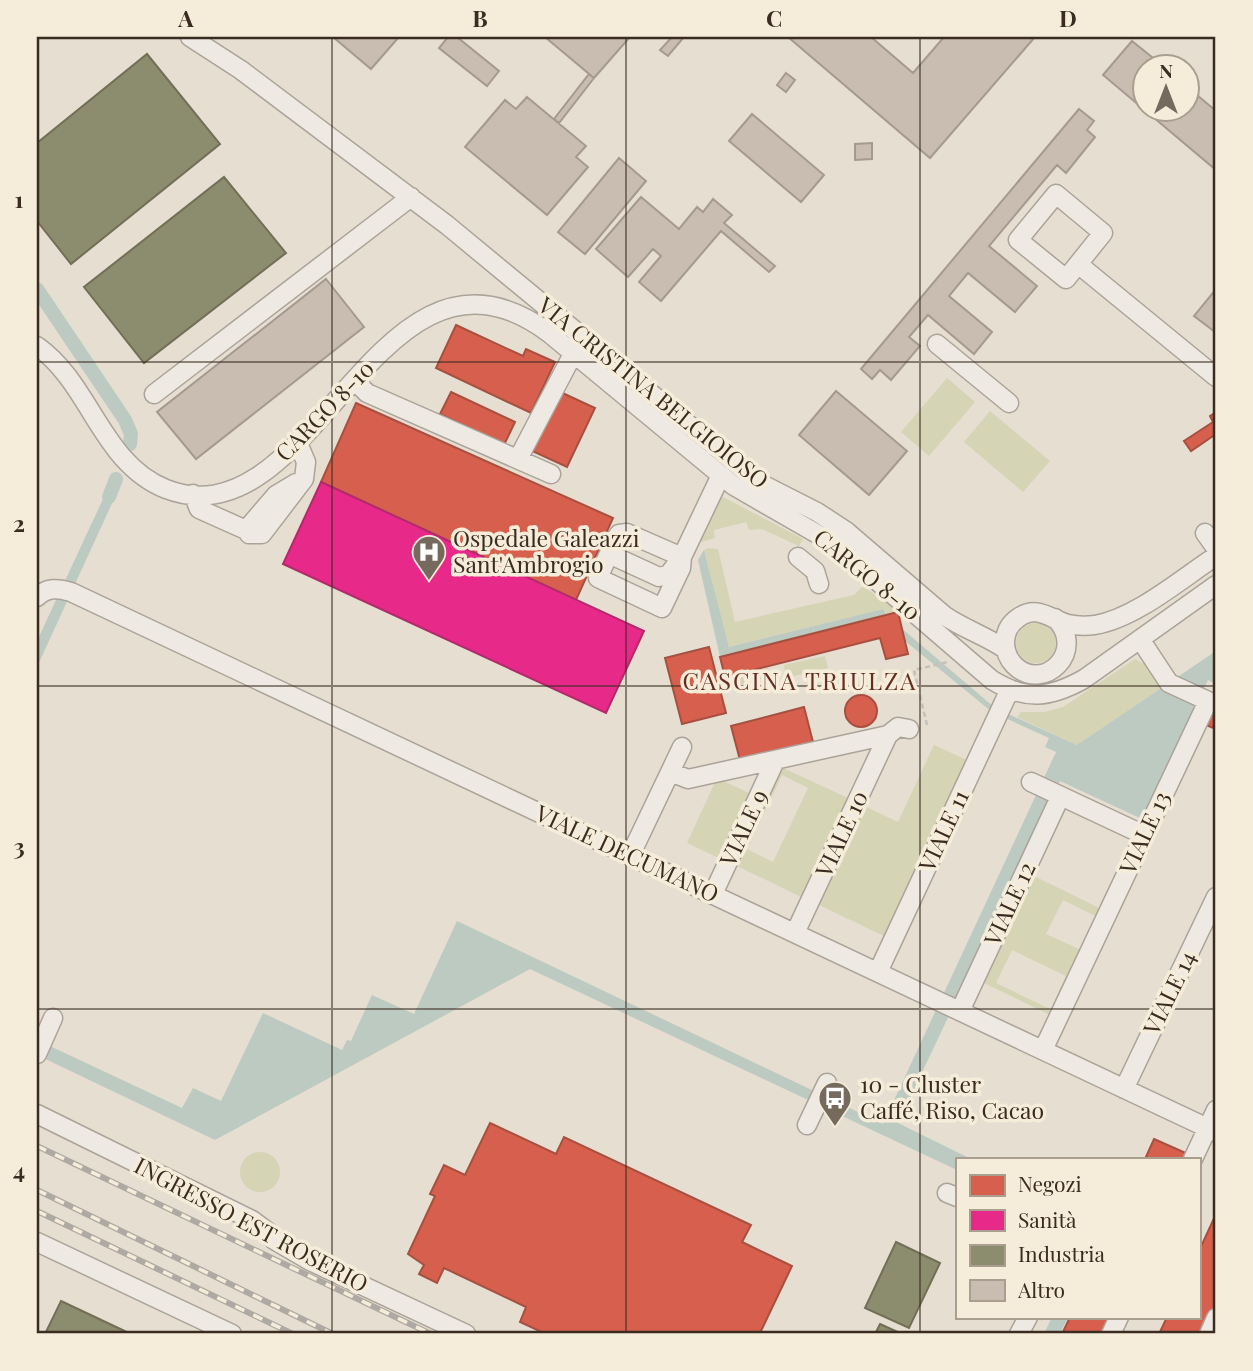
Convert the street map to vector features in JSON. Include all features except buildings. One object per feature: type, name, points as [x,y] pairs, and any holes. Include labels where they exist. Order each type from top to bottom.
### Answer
[{"type":"street","name":"VIA CRISTINA BELGIOIOSO","points":[[190,37],[241,70],[472,244],[758,482],[817,512],[846,531],[945,616],[1005,649]]},
{"type":"street","points":[[1056,194],[1103,233],[1078,264],[1066,279],[1018,240],[1056,194]]},
{"type":"street","points":[[154,394],[411,197]]},
{"type":"street","points":[[1078,264],[1216,376]]},
{"type":"street","name":"CARGO 8-10","points":[[38,346],[65,374],[104,435],[128,465],[155,484],[169,490],[193,494],[219,492],[237,487],[265,471],[298,443],[399,336],[416,323],[431,314],[466,305],[499,307],[537,324],[574,352],[615,394],[666,437],[747,495],[833,543],[992,680],[1010,690],[1032,695],[1065,690],[1216,585]]},
{"type":"street","points":[[937,344],[1009,403]]},
{"type":"street","points":[[518,459],[574,352]]},
{"type":"street","points":[[355,381],[367,393],[551,474]]},
{"type":"street","points":[[193,494],[200,509],[246,530],[281,491],[304,479],[306,461],[298,443]]},
{"type":"street","points":[[609,554],[659,577],[669,575],[682,556],[721,475]]},
{"type":"street","points":[[627,533],[682,556],[681,568],[662,608],[598,578],[617,536],[627,533]]},
{"type":"street","points":[[1055,618],[1065,632],[1067,650],[1063,660],[1055,668],[1036,674],[1016,667],[1005,649],[1007,631],[1019,617],[1037,612],[1055,618],[1066,624],[1099,624],[1134,610],[1212,545]]},
{"type":"street","points":[[798,556],[815,571],[819,584]]},
{"type":"street","name":"VIALE DECUMANO","points":[[37,597],[47,590],[66,591],[1212,1130]]},
{"type":"street","points":[[975,632],[991,631],[1012,623]]},
{"type":"street","points":[[1067,650],[1099,624]]},
{"type":"street","name":"VIALE 13","points":[[1043,1050],[1144,835],[1211,708],[1208,701],[1169,683],[1140,639]]},
{"type":"street","name":"VIALE 11","points":[[878,972],[1010,690]]},
{"type":"street","points":[[669,775],[688,779],[888,734],[898,727],[909,729]]},
{"type":"street","name":"VIALE 10","points":[[795,933],[888,734]]},
{"type":"street","points":[[630,856],[682,747]]},
{"type":"street","name":"VIALE 9","points":[[713,894],[775,761]]},
{"type":"street","points":[[1031,782],[1144,835]]},
{"type":"street","name":"VIALE 12","points":[[960,1011],[1060,797]]},
{"type":"street","name":"VIALE 14","points":[[1124,1089],[1216,897]]},
{"type":"street","points":[[37,1054],[53,1018]]},
{"type":"street","points":[[807,1125],[827,1083]]},
{"type":"street","points":[[1194,1158],[1212,1130],[1216,1110]]},
{"type":"street","name":"INGRESSO EST ROSERIO","points":[[37,1114],[252,1220],[274,1241],[310,1261],[466,1334]]},
{"type":"street","points":[[37,1242],[232,1334]]},
{"type":"street","points":[[1019,1334],[1027,1318]]},
{"type":"street","points":[[1111,1334],[1119,1318]]},
{"type":"path","points":[[927,725],[914,670],[950,661]]},
{"type":"green space","points":[[947,378],[975,402],[929,456],[901,432]]},
{"type":"green space","points":[[990,411],[1050,461],[1023,492],[964,442]]},
{"type":"green space","points":[[721,496],[803,539],[799,546],[762,529],[749,530],[746,522],[714,530],[715,538],[694,544]]},
{"type":"green space","points":[[718,549],[735,622],[854,595],[863,586],[898,612],[886,615],[883,609],[729,647],[704,550]]},
{"type":"green space","points":[[1036,623],[1050,629],[1056,643],[1050,657],[1036,663],[1022,657],[1016,643],[1022,629]]},
{"type":"green space","points":[[825,656],[828,668],[786,678],[784,665]]},
{"type":"green space","points":[[1135,659],[1142,663],[1144,661],[1163,687],[1077,745],[1017,717],[1021,712],[1044,712],[1063,707]]},
{"type":"green space","points":[[768,668],[771,677],[729,688],[726,679]]},
{"type":"green space","points":[[934,745],[969,761],[886,937],[817,904],[864,806],[898,822]]},
{"type":"green space","points":[[781,767],[850,799],[803,898],[735,865]],"holes":[[[782,775],[808,788],[773,862],[747,849]]]},
{"type":"green space","points":[[717,778],[751,794],[721,859],[687,843]]},
{"type":"green space","points":[[1064,807],[1034,876],[1101,909],[1097,917],[1063,900],[1046,934],[1081,950],[1055,1005],[1053,1004],[1066,976],[1012,950],[996,983],[1050,1009],[1054,1008],[1050,1015],[982,982]]},
{"type":"green space","points":[[260,1152],[274,1158],[280,1172],[274,1186],[260,1192],[246,1186],[240,1172],[246,1158]]},
{"type":"shaded area","points":[[109,497],[114,499],[37,667],[37,641],[103,499],[107,501]]},
{"type":"shaded area","points":[[704,550],[729,647],[883,609],[886,615],[995,708],[1077,745],[1216,651],[1216,684],[1208,680],[1142,819],[1060,781],[898,1123],[969,1158],[956,1158],[956,1170],[530,969],[215,1140],[37,1055],[37,1040],[182,1108],[193,1088],[221,1101],[263,1013],[342,1050],[347,1040],[351,1041],[372,995],[414,1014],[457,921],[883,1124],[1056,752],[1045,747],[1049,738],[992,712],[877,618],[720,657],[698,560]]},
{"type":"shaded area","points":[[1052,1318],[1068,1318],[1060,1334],[1044,1334]]},
{"type":"waterway","points":[[37,289],[125,420],[131,434],[130,444]]},
{"type":"waterway","points":[[109,497],[116,479]]},
{"type":"railway","points":[[37,1146],[431,1334]]},
{"type":"railway","points":[[37,1190],[333,1334]]},
{"type":"railway","points":[[37,1211],[293,1334]]},
{"type":"place","name":"Ospedale Galeazzi Sant'Ambrogio","points":[[429,582]]},
{"type":"place","name":"10 - Cluster Caffé, Riso, Cacao","points":[[835,1128]]},
{"type":"district","name":"CASCINA TRIULZA","points":[[800,682]]}]
